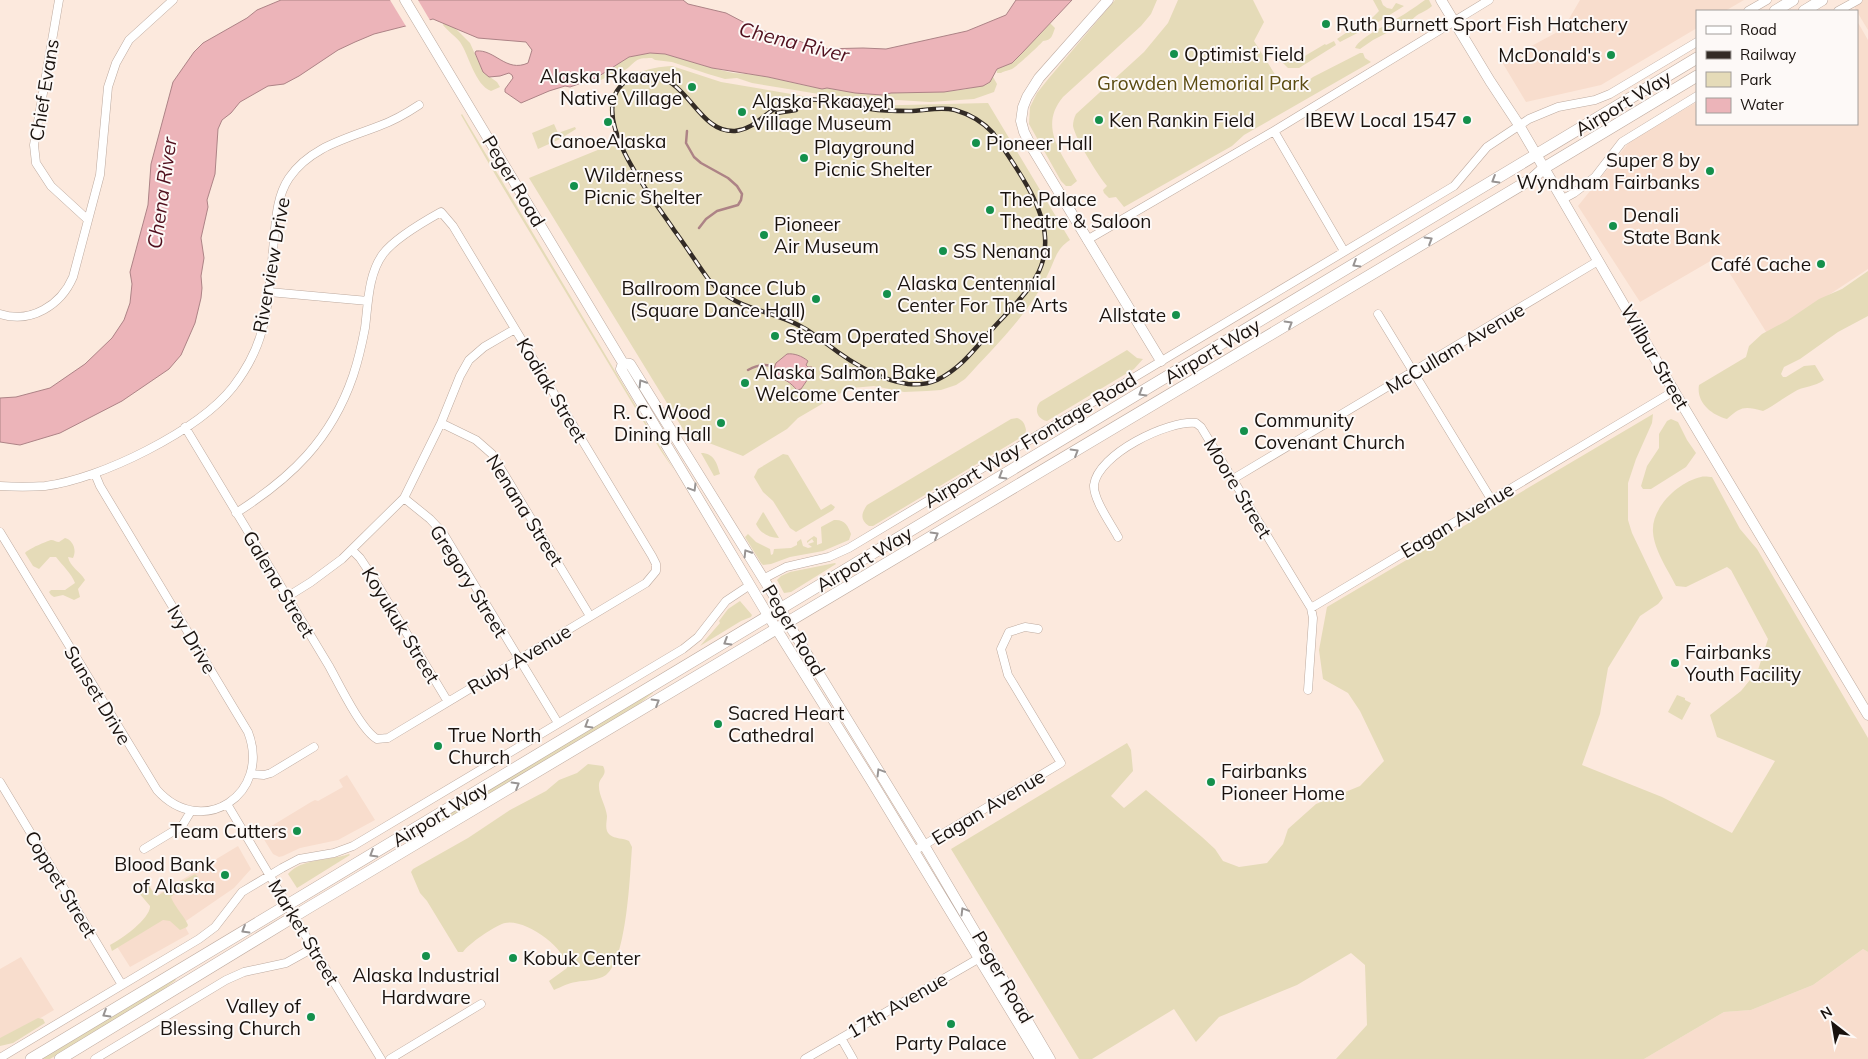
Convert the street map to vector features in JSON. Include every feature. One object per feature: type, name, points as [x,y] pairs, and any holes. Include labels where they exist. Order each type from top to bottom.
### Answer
[{"type":"main road","name":"Peger Road","points":[[404,0],[623,363],[622,369],[769,617],[1040,1059]]},
{"type":"main road","points":[[1108,0],[1039,78],[1027,97],[1022,112],[1022,126],[1026,137],[1161,361]]},
{"type":"main road","name":"Wilbur Street","points":[[1441,0],[1537,155],[1674,391],[1868,715]]},
{"type":"main road","points":[[1777,10],[1794,0]]},
{"type":"main road","points":[[1806,10],[1822,0]]},
{"type":"main road","name":"Airport Way","points":[[31,1059],[1696,59]]},
{"type":"main road","name":"Airport Way","points":[[60,1059],[294,917],[1533,178],[1544,168],[1696,77]]},
{"type":"main road","name":"Peger Road","points":[[623,363],[630,364],[762,578],[989,953],[1050,1059]]},
{"type":"street","name":"Chief Evans","points":[[59,0],[34,145],[36,163],[51,186],[87,219]]},
{"type":"street","points":[[0,314],[17,317],[41,311],[60,298],[68,288],[73,277],[100,175],[108,87],[116,63],[129,40],[173,0]]},
{"type":"street","points":[[1087,240],[1274,131],[1489,0]]},
{"type":"street","points":[[1750,10],[1767,0]]},
{"type":"street","points":[[1840,10],[1858,0]]},
{"type":"street","name":"Airport Way Frontage Road","points":[[762,578],[786,567],[824,559],[850,548],[1454,186],[1487,147],[1529,119],[1558,107],[1595,100],[1610,94],[1696,43]]},
{"type":"street","points":[[1563,199],[1595,177],[1622,142],[1696,97]]},
{"type":"street","name":"Riverview Drive","points":[[0,486],[46,486],[95,474],[124,461],[185,427],[218,402],[242,373],[256,346],[262,329],[269,292],[278,207],[284,187],[294,172],[306,160],[326,146],[381,125],[419,105]]},
{"type":"street","points":[[1274,131],[1344,251]]},
{"type":"street","name":"Kodiak Street","points":[[368,301],[375,271],[384,252],[401,238],[441,212],[453,226],[652,556],[656,571]]},
{"type":"street","name":"McCullam Avenue","points":[[1233,479],[1598,261]]},
{"type":"street","points":[[236,513],[271,490],[289,475],[309,454],[330,425],[352,378],[358,358],[368,301],[269,292]]},
{"type":"street","points":[[1378,314],[1491,500]]},
{"type":"street","points":[[287,597],[334,566],[404,498],[441,423],[460,376],[469,360],[480,349],[515,329]]},
{"type":"street","name":"Eagan Avenue","points":[[1311,608],[1674,391]]},
{"type":"street","name":"Nenana Street","points":[[441,423],[478,441],[492,454],[590,616]]},
{"type":"street","name":"Moore Street","points":[[1118,537],[1096,497],[1094,487],[1097,475],[1106,462],[1118,452],[1154,433],[1179,424],[1196,423],[1201,427],[1311,608]]},
{"type":"street","name":"Galena Street","points":[[185,427],[366,730],[377,739]]},
{"type":"street","name":"Ivy Drive","points":[[95,474],[100,486],[248,732],[254,758],[252,774]]},
{"type":"street","name":"Gregory Street","points":[[404,498],[430,519],[443,533],[558,723]]},
{"type":"street","name":"Sunset Drive","points":[[0,532],[153,785],[168,800],[177,806],[192,811],[213,810],[227,804]]},
{"type":"street","name":"Koyukuk Street","points":[[352,550],[374,578],[448,702]]},
{"type":"street","name":"Ruby Avenue","points":[[377,739],[388,738],[519,660],[646,583],[656,571]]},
{"type":"street","points":[[0,1058],[205,935],[215,927],[237,897],[270,875],[299,859],[334,853],[353,846],[690,644],[698,637],[726,601],[750,585]]},
{"type":"street","points":[[1308,690],[1313,618],[1311,608]]},
{"type":"street","name":"Eagan Avenue","points":[[914,851],[1062,764],[1008,675],[1001,649],[1009,632],[1025,627],[1038,629]]},
{"type":"street","points":[[227,804],[240,793],[252,774],[264,775],[271,773],[314,748]]},
{"type":"street","name":"Coppet Street","points":[[0,782],[122,985]]},
{"type":"street","name":"Market Street","points":[[227,804],[382,1059]]},
{"type":"street","points":[[144,849],[182,826],[192,811]]},
{"type":"street","points":[[95,1059],[226,980],[244,972],[286,963],[313,948]]},
{"type":"street","name":"17th Avenue","points":[[805,1059],[989,953]]},
{"type":"street","points":[[390,1059],[481,1004]]},
{"type":"street","points":[[841,1038],[853,1059]]},
{"type":"shaded area","points":[[1580,0],[1744,0],[1727,10],[1696,10],[1696,29],[1601,85],[1526,102],[1502,62],[1563,29]]},
{"type":"shaded area","points":[[1862,0],[1868,0],[1868,30],[1858,10],[1853,5]]},
{"type":"shaded area","points":[[1858,23],[1868,40],[1868,269],[1768,335],[1719,256],[1640,302],[1578,206],[1630,141],[1696,103],[1696,125],[1858,125]]},
{"type":"shaded area","points":[[347,775],[375,820],[338,840],[300,848],[279,857],[273,854],[260,833],[311,802],[318,801],[343,787],[339,780]]},
{"type":"shaded area","points":[[238,846],[251,869],[234,888],[183,923],[189,934],[130,967],[116,945],[171,911],[160,893]]},
{"type":"shaded area","points":[[1863,949],[1868,952],[1868,1059],[1644,1059],[1724,1012],[1751,1010],[1813,985]]},
{"type":"shaded area","points":[[21,957],[54,1010],[0,1042],[0,969]]},
{"type":"green space","points":[[1115,0],[1157,0],[1151,14],[1141,26],[1063,97],[1056,108],[1052,129],[1055,140],[1077,181],[1071,186],[1066,186],[1061,181],[1029,124],[1030,107],[1037,93]]},
{"type":"green space","name":"Growden Memorial Park","points":[[1178,0],[1253,0],[1264,22],[1254,41],[1283,87],[1292,90],[1297,89],[1313,77],[1360,53],[1363,53],[1365,58],[1371,62],[1244,135],[1232,146],[1124,207],[1116,197],[1109,198],[1104,193],[1103,190],[1107,186],[1078,139],[1073,126],[1074,120],[1076,114],[1144,52],[1168,23]]},
{"type":"green space","points":[[1373,0],[1381,0],[1383,5],[1392,9],[1396,3],[1404,6],[1375,24],[1372,18],[1379,11]]},
{"type":"green space","points":[[1425,0],[1429,0],[1432,6],[1430,8],[1360,49],[1355,48],[1358,43],[1371,33]]},
{"type":"green space","points":[[1365,20],[1369,27],[1340,42],[1337,39]]},
{"type":"green space","points":[[444,22],[454,27],[470,43],[483,72],[497,82],[500,87],[491,91],[485,88],[460,42],[443,25]]},
{"type":"green space","points":[[1050,23],[1055,28],[1050,39],[1043,41],[1011,70],[997,73],[997,69],[1012,62]]},
{"type":"green space","points":[[1334,41],[1336,45],[1299,68],[1288,68],[1281,61],[1283,55],[1291,49],[1298,60],[1325,44]]},
{"type":"green space","points":[[650,53],[665,54],[733,73],[759,75],[812,87],[879,95],[967,89],[990,79],[992,75],[997,84],[994,92],[974,99],[930,102],[897,100],[874,103],[752,83],[737,78],[725,79],[672,62],[652,58],[639,59],[625,70],[620,70],[599,80],[599,77],[629,57]]},
{"type":"green space","points":[[672,66],[721,82],[861,106],[988,103],[1070,240],[1059,251],[1040,288],[1021,316],[965,379],[956,385],[941,390],[904,392],[874,386],[852,388],[798,418],[787,429],[743,456],[709,443],[689,439],[529,178],[618,143],[609,106],[613,92],[626,79],[635,74],[654,68]]},
{"type":"green space","points":[[462,114],[674,470],[496,176]]},
{"type":"green space","points":[[554,124],[558,133],[575,127],[576,129],[538,149],[532,133]]},
{"type":"green space","points":[[1868,271],[1868,316],[1838,332],[1800,359],[1784,367],[1781,374],[1783,377],[1786,377],[1804,366],[1815,365],[1824,380],[1790,394],[1763,411],[1744,408],[1727,419],[1715,414],[1706,407],[1700,397],[1699,385],[1746,357],[1749,346],[1762,334],[1788,320],[1819,299],[1842,289]]},
{"type":"green space","points":[[1127,350],[1137,358],[1143,359],[1134,369],[1047,421],[1039,416],[1037,408],[1040,402]]},
{"type":"green space","points":[[1653,414],[1652,423],[1628,483],[1628,520],[1632,533],[1663,598],[1658,604],[1640,616],[1608,668],[1600,714],[1582,765],[1662,797],[1732,833],[1775,761],[1717,737],[1710,715],[1741,691],[1758,670],[1768,639],[1731,570],[1727,567],[1686,587],[1676,586],[1654,539],[1653,532],[1656,514],[1668,497],[1675,490],[1692,480],[1712,477],[1740,529],[1757,549],[1868,738],[1868,952],[1863,949],[1813,985],[1751,1010],[1724,1012],[1644,1059],[1336,1059],[1367,1025],[1365,965],[1351,953],[1297,985],[1219,1017],[1196,1042],[1174,1009],[1092,1059],[1079,1059],[951,849],[1127,743],[1131,750],[1133,771],[1111,796],[1124,808],[1146,790],[1202,837],[1215,849],[1223,861],[1239,867],[1267,863],[1283,844],[1288,829],[1316,804],[1360,786],[1384,761],[1360,711],[1348,693],[1323,679],[1319,650],[1327,607]]},
{"type":"green space","points":[[1017,418],[1024,424],[1025,435],[873,526],[869,526],[864,521],[863,514],[867,505],[1011,419]]},
{"type":"green space","points":[[1671,419],[1678,422],[1696,453],[1686,467],[1651,489],[1643,489],[1641,486],[1647,466],[1659,448],[1659,434],[1667,421]]},
{"type":"green space","points":[[701,453],[712,457],[720,474],[714,476]]},
{"type":"green space","points":[[783,454],[788,455],[821,510],[831,504],[835,507],[796,532],[790,528],[773,501],[763,492],[754,477],[758,469]]},
{"type":"green space","points":[[763,512],[779,538],[765,534],[756,524]]},
{"type":"green space","points":[[834,520],[841,521],[847,526],[851,534],[849,540],[823,551],[790,557],[771,564],[763,565],[761,563],[745,537],[748,534],[756,542],[770,549],[771,555],[774,549],[791,548],[797,545],[797,542],[801,539],[803,546],[808,548],[812,547],[808,544],[814,542],[812,539],[807,543],[807,541],[814,536],[817,538],[817,545],[822,543],[821,527]]},
{"type":"green space","points":[[65,538],[72,543],[74,549],[73,558],[68,557],[69,560],[85,580],[78,589],[80,597],[74,600],[63,595],[54,597],[49,592],[51,590],[65,590],[75,583],[56,557],[50,557],[39,569],[33,566],[25,553],[33,547],[49,541],[59,542]]},
{"type":"green space","points":[[835,563],[791,592],[784,593],[777,580],[790,572]]},
{"type":"green space","points":[[740,601],[752,615],[751,617],[700,646],[720,623],[719,621],[728,609]]},
{"type":"green space","points":[[652,691],[653,693],[635,707],[415,840],[413,838],[426,828]]},
{"type":"green space","points":[[1677,695],[1691,703],[1682,720],[1668,712]]},
{"type":"green space","points":[[588,764],[603,766],[605,772],[599,788],[607,816],[606,828],[608,833],[614,837],[629,841],[632,847],[623,935],[613,966],[603,977],[570,983],[554,990],[549,981],[567,968],[565,960],[560,952],[543,936],[523,925],[513,923],[505,923],[495,927],[463,952],[458,952],[427,901],[420,893],[411,872],[413,869],[468,838],[510,810],[546,791],[559,780],[577,773]]},
{"type":"green space","points":[[349,854],[297,888],[288,874],[308,862]]},
{"type":"green space","points":[[195,874],[199,878],[180,889],[171,897],[186,921],[187,927],[180,930],[170,921],[163,920],[112,951],[110,945],[141,922],[149,911],[150,906],[139,893],[140,889],[148,884],[157,896]]},
{"type":"green space","points":[[175,978],[176,980],[152,998],[50,1059],[41,1059]]},
{"type":"green space","points":[[38,1018],[43,1019],[45,1023],[13,1043],[0,1046],[0,1038]]},
{"type":"water","name":"Chena River","points":[[281,0],[683,0],[688,4],[726,13],[770,33],[820,49],[886,49],[967,31],[1006,15],[1016,0],[1072,0],[1012,63],[997,69],[990,82],[983,86],[944,92],[891,93],[882,95],[822,89],[768,77],[712,68],[665,54],[650,53],[629,57],[596,78],[570,87],[565,86],[549,91],[521,103],[505,92],[513,78],[512,75],[509,73],[489,77],[483,72],[475,53],[476,51],[483,51],[507,63],[520,65],[528,63],[532,50],[526,42],[478,38],[433,19],[374,34],[338,50],[284,84],[268,86],[240,102],[222,120],[218,129],[215,174],[207,200],[208,207],[201,238],[204,258],[201,276],[201,298],[195,323],[181,355],[169,369],[122,401],[60,433],[20,445],[0,442],[0,398],[16,397],[50,388],[85,364],[112,338],[124,320],[130,303],[132,284],[130,272],[148,205],[151,164],[173,82],[194,52],[203,43],[247,18],[257,10]]},
{"type":"water","points":[[787,354],[795,354],[803,358],[808,361],[806,365],[808,367],[812,367],[812,373],[801,389],[797,390],[787,381],[771,377],[776,363]]},
{"type":"pier","points":[[390,0],[418,0],[431,22],[407,28]]},
{"type":"waterway","points":[[687,131],[686,143],[694,157],[728,178],[737,186],[742,194],[738,205],[717,211],[706,219],[699,228]]},
{"type":"waterway","points":[[748,370],[761,365],[774,367]]},
{"type":"railway","points":[[646,74],[661,77],[673,84],[711,123],[722,129],[735,131],[756,123],[781,105],[809,99],[885,111],[949,109],[971,116],[993,133],[1017,169],[1039,210],[1045,237],[1044,258],[1032,284],[969,356],[946,375],[937,380],[919,384],[897,382],[875,374],[845,357],[805,329],[789,321],[742,304],[731,298],[709,280],[641,182],[620,143],[614,124],[612,106],[617,91],[630,79],[646,74]]},
{"type":"railway","points":[[777,113],[796,110]]},
{"type":"place","name":"Ruth Burnett Sport Fish Hatchery","points":[[1326,24]]},
{"type":"place","name":"Optimist Field","points":[[1174,54]]},
{"type":"place","name":"McDonald's","points":[[1611,55]]},
{"type":"place","name":"Alaska Rkaayeh Native Village","points":[[692,87]]},
{"type":"place","name":"Alaska Rkaayeh Village Museum","points":[[742,112]]},
{"type":"place","name":"Ken Rankin Field","points":[[1099,120]]},
{"type":"place","name":"IBEW Local 1547","points":[[1467,120]]},
{"type":"place","name":"CanoeAlaska","points":[[608,122]]},
{"type":"place","name":"Pioneer Hall","points":[[976,143]]},
{"type":"place","name":"Playground Picnic Shelter","points":[[804,158]]},
{"type":"place","name":"Super 8 by Wyndham Fairbanks","points":[[1710,171]]},
{"type":"place","name":"Wilderness Picnic Shelter","points":[[574,186]]},
{"type":"place","name":"The Palace Theatre & Saloon","points":[[990,210]]},
{"type":"place","name":"Denali State Bank","points":[[1613,226]]},
{"type":"place","name":"Pioneer Air Museum","points":[[764,235]]},
{"type":"place","name":"SS Nenana","points":[[943,251]]},
{"type":"place","name":"Café Cache","points":[[1821,264]]},
{"type":"place","name":"Alaska Centennial Center For The Arts","points":[[887,294]]},
{"type":"place","name":"Ballroom Dance Club (Square Dance Hall)","points":[[816,299]]},
{"type":"place","name":"Allstate","points":[[1176,315]]},
{"type":"place","name":"Steam Operated Shovel","points":[[775,336]]},
{"type":"place","name":"Alaska Salmon Bake Welcome Center","points":[[745,383]]},
{"type":"place","name":"R. C. Wood Dining Hall","points":[[721,423]]},
{"type":"place","name":"Community Covenant Church","points":[[1244,431]]},
{"type":"place","name":"Fairbanks Youth Facility","points":[[1675,663]]},
{"type":"place","name":"Sacred Heart Cathedral","points":[[718,724]]},
{"type":"place","name":"True North Church","points":[[438,746]]},
{"type":"place","name":"Fairbanks Pioneer Home","points":[[1211,782]]},
{"type":"place","name":"Team Cutters","points":[[297,831]]},
{"type":"place","name":"Blood Bank of Alaska","points":[[225,875]]},
{"type":"place","name":"Alaska Industrial Hardware","points":[[426,956]]},
{"type":"place","name":"Kobuk Center","points":[[513,958]]},
{"type":"place","name":"Valley of Blessing Church","points":[[311,1017]]},
{"type":"place","name":"Party Palace","points":[[951,1024]]}]
